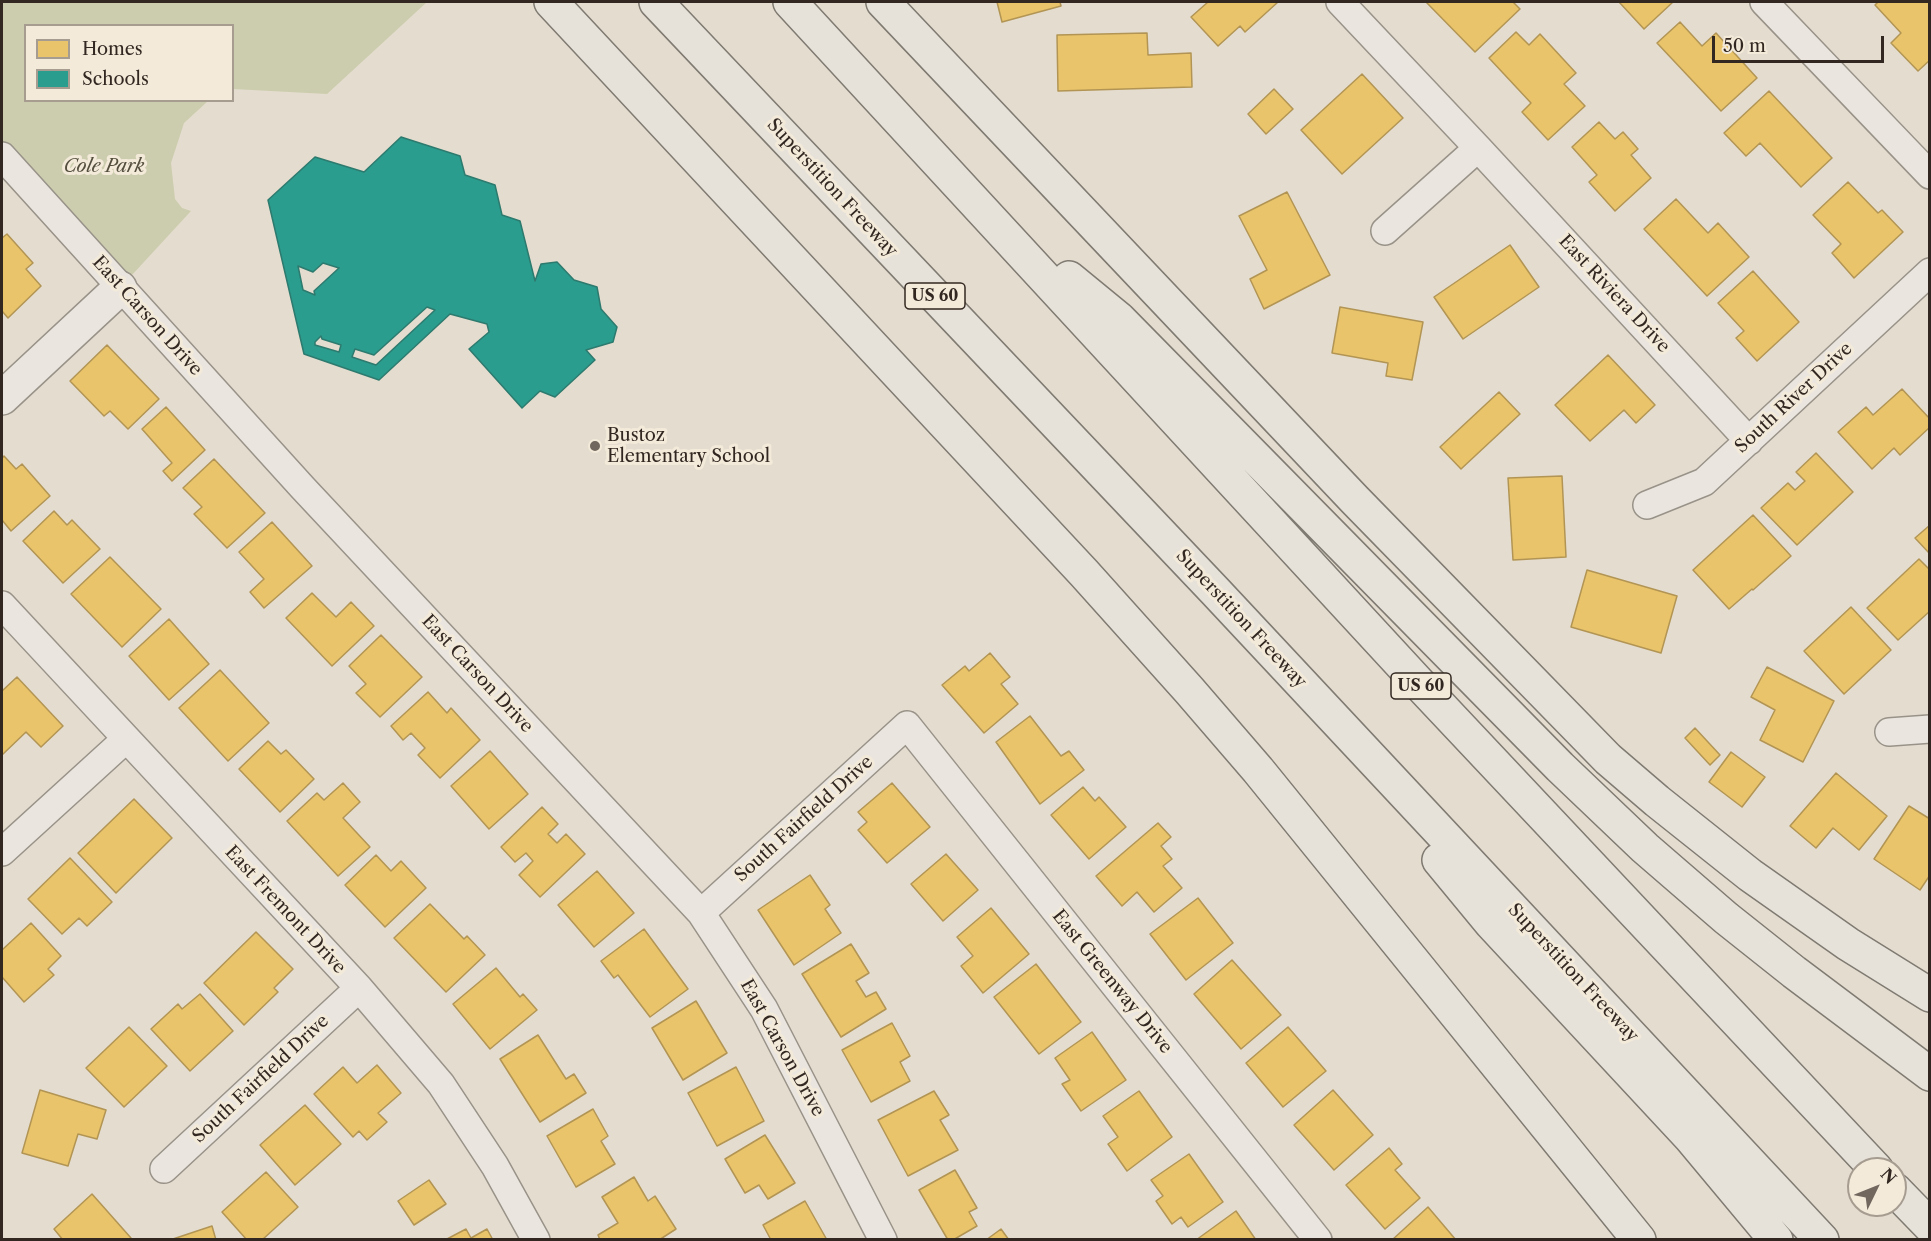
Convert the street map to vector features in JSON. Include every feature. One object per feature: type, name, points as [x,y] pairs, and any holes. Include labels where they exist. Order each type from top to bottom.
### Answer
[{"type":"highway","points":[[551,2],[1084,573],[1189,690],[1258,770],[1639,1239]]},
{"type":"highway","name":"Superstition Freeway","points":[[656,2],[1215,591],[1822,1239]]},
{"type":"highway","name":"US 60","points":[[790,2],[1418,682],[1865,1157]]},
{"type":"highway","points":[[883,2],[1355,500],[1608,759],[1750,875],[1848,944],[1929,995]]},
{"type":"highway","points":[[972,198],[1119,319],[1560,767],[1645,848],[1752,938],[1929,1074]]},
{"type":"highway","points":[[1215,591],[1491,923],[1690,1137],[1776,1239]]},
{"type":"highway","points":[[1848,944],[1929,1011]]},
{"type":"highway","points":[[1907,1203],[1929,1226]]},
{"type":"street","name":"East Riviera Drive","points":[[1340,2],[1749,441]]},
{"type":"street","points":[[1764,2],[1929,175]]},
{"type":"street","points":[[1385,231],[1478,148]]},
{"type":"street","name":"East Carson Drive","points":[[2,156],[303,488],[701,913],[764,1009],[883,1239]]},
{"type":"street","name":"South River Drive","points":[[1647,505],[1704,482],[1929,272]]},
{"type":"street","points":[[2,398],[120,288]]},
{"type":"street","name":"East Fremont Drive","points":[[2,605],[358,988],[441,1084],[495,1166],[536,1239]]},
{"type":"street","name":"South Fairfield Drive","points":[[701,913],[907,725]]},
{"type":"street","name":"East Greenway Drive","points":[[907,725],[1318,1239]]},
{"type":"street","points":[[1889,732],[1929,729]]},
{"type":"street","points":[[2,852],[126,739]]},
{"type":"street","name":"South Fairfield Drive","points":[[164,1169],[358,988]]},
{"type":"green space","name":"Cole Park","points":[[2,2],[427,2],[327,94],[234,89],[234,24],[24,24],[24,102],[207,102],[184,123],[171,163],[175,199],[182,208],[191,211],[120,288],[2,156]]},
{"type":"building: Homes","points":[[997,2],[1060,2],[1061,6],[1002,22]]},
{"type":"building: Homes","points":[[1208,2],[1278,2],[1245,32],[1240,26],[1218,46],[1191,17]]},
{"type":"building: Homes","points":[[1426,2],[1513,2],[1520,9],[1475,52]]},
{"type":"building: Homes","points":[[1619,2],[1673,2],[1644,29]]},
{"type":"building: Homes","points":[[1878,2],[1930,2],[1930,60],[1918,71],[1891,43],[1901,33],[1875,5]]},
{"type":"building: Homes","points":[[1680,22],[1702,46],[1716,33],[1757,78],[1721,111],[1657,43]]},
{"type":"building: Homes","points":[[1516,32],[1529,45],[1540,34],[1576,73],[1564,84],[1585,106],[1548,140],[1522,112],[1531,103],[1489,58]]},
{"type":"building: Homes","points":[[1147,33],[1148,55],[1191,53],[1192,87],[1058,91],[1057,35]]},
{"type":"building: Homes","points":[[1362,74],[1403,118],[1342,174],[1301,130]]},
{"type":"building: Homes","points":[[1274,89],[1293,109],[1266,134],[1248,114]]},
{"type":"building: Homes","points":[[1769,91],[1832,158],[1801,187],[1760,143],[1746,156],[1724,133]]},
{"type":"building: Homes","points":[[1599,122],[1615,139],[1623,132],[1638,149],[1631,155],[1651,178],[1615,211],[1589,182],[1597,175],[1572,147]]},
{"type":"building: Homes","points":[[1848,182],[1878,213],[1882,210],[1903,232],[1854,278],[1832,253],[1841,244],[1813,215]]},
{"type":"building: Homes","points":[[1287,192],[1330,275],[1264,309],[1250,279],[1267,270],[1239,216]]},
{"type":"building: Homes","points":[[1676,199],[1708,233],[1718,223],[1749,257],[1707,296],[1644,229]]},
{"type":"building: Homes","points":[[7,234],[33,263],[26,269],[41,286],[8,318],[2,311],[2,238]]},
{"type":"building: Homes","points":[[1510,245],[1539,287],[1463,339],[1434,297]]},
{"type":"building: Homes","points":[[1753,271],[1799,322],[1757,361],[1736,338],[1744,331],[1718,303]]},
{"type":"building: Homes","points":[[1340,307],[1423,322],[1412,380],[1386,376],[1388,363],[1332,353]]},
{"type":"building: Homes","points":[[107,345],[159,399],[128,429],[110,411],[104,416],[70,381]]},
{"type":"building: Homes","points":[[1608,355],[1655,405],[1636,423],[1624,410],[1590,441],[1555,405]]},
{"type":"building: Homes","points":[[1902,389],[1930,419],[1930,427],[1900,455],[1894,448],[1872,469],[1838,432],[1866,407],[1873,415]]},
{"type":"building: Homes","points":[[1499,392],[1520,414],[1461,469],[1440,447]]},
{"type":"building: Homes","points":[[166,407],[205,450],[172,481],[163,471],[172,463],[142,429]]},
{"type":"building: Homes","points":[[1816,453],[1853,492],[1797,545],[1761,508],[1788,483],[1795,490],[1805,481],[1796,472]]},
{"type":"building: Homes","points":[[4,456],[16,469],[22,464],[50,496],[11,531],[2,520],[2,458]]},
{"type":"building: Homes","points":[[214,459],[265,513],[227,548],[194,514],[202,507],[183,488]]},
{"type":"building: Homes","points":[[1562,476],[1566,557],[1513,560],[1508,478]]},
{"type":"building: Homes","points":[[54,511],[67,525],[72,520],[100,549],[63,583],[23,541]]},
{"type":"building: Homes","points":[[1753,515],[1791,556],[1729,609],[1693,570]]},
{"type":"building: Homes","points":[[272,522],[312,566],[264,608],[250,592],[264,579],[239,552]]},
{"type":"building: Homes","points":[[1930,525],[1930,554],[1915,538]]},
{"type":"building: Homes","points":[[110,557],[161,609],[122,647],[71,594]]},
{"type":"building: Homes","points":[[1919,559],[1930,570],[1930,611],[1898,640],[1867,608]]},
{"type":"building: Homes","points":[[1587,570],[1677,596],[1661,653],[1571,627]]},
{"type":"building: Homes","points":[[312,593],[336,617],[351,602],[374,626],[332,666],[286,618]]},
{"type":"building: Homes","points":[[1851,607],[1891,650],[1844,694],[1804,651]]},
{"type":"building: Homes","points":[[169,619],[209,664],[169,700],[129,656]]},
{"type":"building: Homes","points":[[381,635],[422,677],[380,717],[356,693],[366,684],[349,666]]},
{"type":"building: Homes","points":[[990,653],[1010,677],[1001,684],[1018,704],[984,733],[942,685],[965,666],[969,671]]},
{"type":"building: Homes","points":[[1767,667],[1834,701],[1803,762],[1760,740],[1775,710],[1751,697]]},
{"type":"building: Homes","points":[[220,670],[269,723],[228,761],[179,708]]},
{"type":"building: Homes","points":[[17,677],[63,726],[41,747],[26,732],[2,755],[2,691]]},
{"type":"building: Homes","points":[[428,692],[447,713],[451,708],[480,740],[440,778],[418,755],[425,748],[411,733],[403,740],[391,726]]},
{"type":"building: Homes","points":[[1030,716],[1061,756],[1069,751],[1084,770],[1040,804],[996,742]]},
{"type":"building: Homes","points":[[1695,728],[1720,755],[1710,765],[1685,738]]},
{"type":"building: Homes","points":[[268,741],[281,754],[286,750],[314,779],[280,812],[239,769]]},
{"type":"building: Homes","points":[[490,751],[528,794],[489,829],[451,786]]},
{"type":"building: Homes","points":[[1731,752],[1765,777],[1742,807],[1709,782]]},
{"type":"building: Homes","points":[[1836,773],[1887,816],[1859,850],[1833,828],[1816,848],[1790,826]]},
{"type":"building: Homes","points":[[343,783],[360,802],[343,818],[370,847],[338,876],[287,821],[317,793],[324,800]]},
{"type":"building: Homes","points":[[892,783],[930,827],[887,863],[858,830],[867,822],[858,812]]},
{"type":"building: Homes","points":[[1083,787],[1095,801],[1099,797],[1126,827],[1089,859],[1051,815]]},
{"type":"building: Homes","points":[[134,799],[172,838],[116,893],[78,853]]},
{"type":"building: Homes","points":[[1909,806],[1930,819],[1930,875],[1920,890],[1874,859]]},
{"type":"building: Homes","points":[[542,807],[558,824],[548,834],[557,843],[566,834],[585,854],[540,897],[519,875],[533,861],[526,853],[515,862],[501,847]]},
{"type":"building: Homes","points":[[1158,823],[1171,837],[1161,846],[1172,859],[1163,866],[1182,888],[1154,912],[1137,892],[1122,906],[1096,876]]},
{"type":"building: Homes","points":[[946,854],[978,890],[943,921],[911,884]]},
{"type":"building: Homes","points":[[376,855],[391,871],[401,861],[426,888],[385,927],[345,885]]},
{"type":"building: Homes","points":[[70,858],[112,902],[87,926],[79,918],[62,934],[28,899]]},
{"type":"building: Homes","points":[[597,871],[634,913],[594,947],[558,905]]},
{"type":"building: Homes","points":[[810,875],[830,905],[825,909],[841,933],[794,965],[758,910]]},
{"type":"building: Homes","points":[[1198,898],[1233,943],[1186,980],[1150,934]]},
{"type":"building: Homes","points":[[430,904],[464,939],[467,936],[485,955],[446,992],[394,938]]},
{"type":"building: Homes","points":[[991,908],[1029,954],[983,993],[961,966],[973,956],[957,937]]},
{"type":"building: Homes","points":[[31,923],[61,956],[48,969],[54,975],[24,1002],[2,977],[2,950]]},
{"type":"building: Homes","points":[[644,929],[688,989],[650,1017],[618,975],[614,978],[601,961]]},
{"type":"building: Homes","points":[[256,932],[293,969],[274,988],[278,992],[244,1025],[204,983]]},
{"type":"building: Homes","points":[[851,944],[869,973],[856,981],[866,997],[876,992],[886,1009],[841,1037],[802,974]]},
{"type":"building: Homes","points":[[1232,960],[1281,1015],[1241,1049],[1194,994]]},
{"type":"building: Homes","points":[[1036,964],[1081,1022],[1039,1054],[994,997]]},
{"type":"building: Homes","points":[[496,968],[520,997],[523,994],[537,1010],[490,1049],[453,1004]]},
{"type":"building: Homes","points":[[200,994],[233,1031],[190,1071],[151,1029],[178,1004],[182,1009]]},
{"type":"building: Homes","points":[[696,1001],[727,1053],[683,1080],[652,1028]]},
{"type":"building: Homes","points":[[892,1023],[910,1056],[900,1062],[910,1081],[871,1102],[842,1050]]},
{"type":"building: Homes","points":[[129,1027],[167,1066],[124,1107],[86,1068]]},
{"type":"building: Homes","points":[[1288,1027],[1326,1071],[1283,1107],[1246,1063]]},
{"type":"building: Homes","points":[[1092,1032],[1126,1080],[1081,1111],[1062,1084],[1070,1080],[1055,1058]]},
{"type":"building: Homes","points":[[538,1035],[566,1079],[574,1074],[586,1093],[540,1122],[500,1059]]},
{"type":"building: Homes","points":[[377,1065],[401,1093],[378,1113],[387,1122],[367,1140],[359,1131],[353,1137],[314,1094],[343,1067],[357,1083]]},
{"type":"building: Homes","points":[[736,1067],[764,1121],[717,1146],[688,1093]]},
{"type":"building: Homes","points":[[40,1090],[106,1110],[97,1139],[78,1134],[68,1166],[22,1153]]},
{"type":"building: Homes","points":[[1333,1090],[1373,1135],[1334,1170],[1294,1125]]},
{"type":"building: Homes","points":[[934,1091],[949,1115],[940,1120],[958,1150],[908,1176],[878,1120]]},
{"type":"building: Homes","points":[[1139,1091],[1172,1137],[1127,1171],[1108,1144],[1118,1137],[1103,1116]]},
{"type":"building: Homes","points":[[305,1105],[341,1144],[295,1185],[260,1145]]},
{"type":"building: Homes","points":[[593,1109],[608,1136],[601,1141],[615,1164],[576,1187],[547,1136]]},
{"type":"building: Homes","points":[[765,1135],[795,1183],[768,1199],[759,1185],[745,1193],[725,1159]]},
{"type":"building: Homes","points":[[1389,1148],[1402,1164],[1395,1170],[1420,1198],[1385,1229],[1346,1185]]},
{"type":"building: Homes","points":[[1189,1154],[1223,1202],[1188,1227],[1181,1217],[1172,1224],[1156,1201],[1163,1196],[1151,1180]]},
{"type":"building: Homes","points":[[955,1170],[977,1208],[969,1212],[977,1226],[953,1240],[948,1240],[919,1190]]},
{"type":"building: Homes","points":[[266,1172],[298,1207],[262,1240],[247,1240],[222,1212]]},
{"type":"building: Homes","points":[[634,1177],[648,1201],[655,1196],[676,1229],[659,1240],[600,1240],[598,1235],[618,1223],[602,1197]]},
{"type":"building: Homes","points":[[429,1180],[446,1204],[414,1225],[398,1201]]},
{"type":"building: Homes","points":[[92,1194],[131,1238],[130,1240],[63,1240],[54,1229]]},
{"type":"building: Homes","points":[[805,1201],[827,1240],[771,1240],[763,1225]]},
{"type":"building: Homes","points":[[1428,1207],[1456,1240],[1392,1240]]},
{"type":"building: Homes","points":[[1236,1211],[1256,1240],[1196,1240]]},
{"type":"building: Homes","points":[[212,1226],[216,1240],[170,1240]]},
{"type":"building: Homes","points":[[466,1229],[471,1238],[487,1229],[493,1240],[447,1239]]},
{"type":"building: Homes","points":[[1001,1229],[1009,1240],[986,1240]]},
{"type":"building: Schools","points":[[401,137],[460,156],[465,175],[495,185],[502,215],[520,221],[535,281],[541,264],[557,262],[574,280],[597,287],[601,309],[617,327],[613,342],[586,350],[595,360],[555,397],[540,391],[522,408],[469,349],[489,332],[487,324],[450,314],[379,380],[304,354],[268,200],[315,157],[364,172]],"holes":[[[323,263],[339,268],[314,291],[315,295],[303,290],[298,266],[313,272]],[[427,307],[435,310],[376,365],[352,357],[355,349],[374,355]],[[321,336],[322,339],[341,345],[339,352],[315,345]]]},
{"type":"place","name":"Bustoz Elementary School","points":[[595,446]]}]
